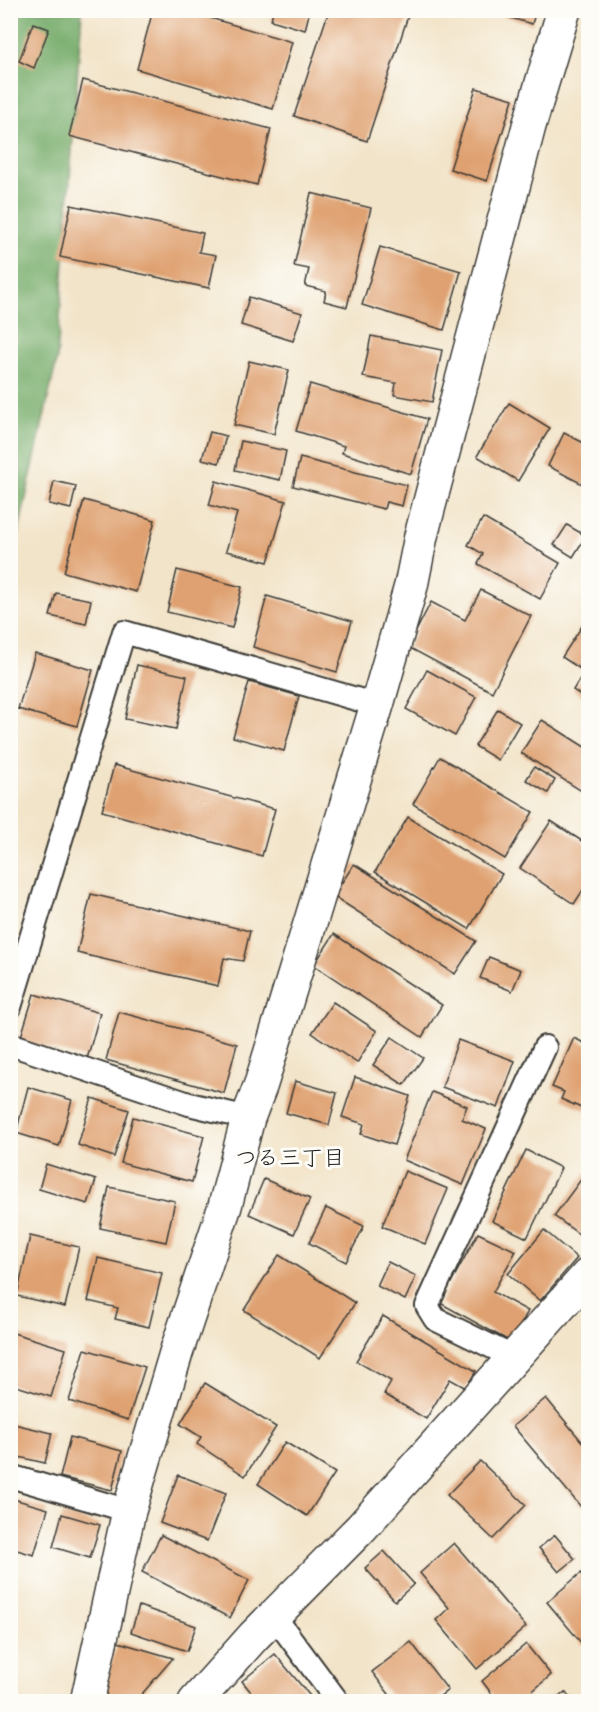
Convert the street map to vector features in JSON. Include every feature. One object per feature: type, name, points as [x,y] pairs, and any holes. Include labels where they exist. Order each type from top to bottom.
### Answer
[{"type":"street","points":[[87,1701],[129,1511],[225,1206],[248,1118],[261,1084],[377,705],[411,586],[421,536],[526,137],[564,10]]},
{"type":"street","points":[[195,1701],[274,1616],[362,1528],[588,1275]]},
{"type":"lane","points":[[10,1007],[124,632],[377,705]]},
{"type":"lane","points":[[10,1044],[189,1104],[248,1118]]},
{"type":"lane","points":[[515,1358],[435,1320],[427,1306],[545,1047]]},
{"type":"lane","points":[[10,1476],[129,1511]]},
{"type":"lane","points":[[274,1616],[338,1701]]},
{"type":"green space","points":[[11,11],[82,11],[57,359],[11,565]]},
{"type":"building","points":[[153,10],[183,10],[292,42],[273,109],[137,69]]},
{"type":"building","points":[[273,10],[310,10],[305,30],[271,20]]},
{"type":"building","points":[[329,10],[410,10],[367,141],[294,116]]},
{"type":"building","points":[[482,10],[536,10],[532,24]]},
{"type":"building","points":[[33,23],[49,29],[34,68],[19,61]]},
{"type":"building","points":[[83,80],[271,129],[257,185],[69,136]]},
{"type":"building","points":[[476,88],[513,99],[487,181],[450,169]]},
{"type":"building","points":[[311,193],[371,208],[347,307],[324,301],[326,291],[305,286],[309,269],[294,266]]},
{"type":"building","points":[[71,205],[203,233],[199,252],[216,255],[209,288],[60,257]]},
{"type":"building","points":[[380,247],[461,271],[444,330],[362,305]]},
{"type":"building","points":[[249,297],[302,313],[293,341],[241,325]]},
{"type":"building","points":[[371,336],[442,350],[432,402],[394,395],[396,383],[363,377]]},
{"type":"building","points":[[249,361],[289,370],[274,434],[234,425]]},
{"type":"building","points":[[310,384],[427,419],[411,474],[342,453],[344,446],[296,431]]},
{"type":"building","points":[[509,403],[550,428],[518,481],[477,456]]},
{"type":"building","points":[[210,432],[226,436],[219,463],[202,459]]},
{"type":"building","points":[[564,433],[588,445],[588,487],[548,466]]},
{"type":"building","points":[[241,441],[286,451],[280,480],[235,470]]},
{"type":"building","points":[[300,458],[407,485],[402,506],[386,502],[384,509],[293,486]]},
{"type":"building","points":[[54,481],[76,486],[71,509],[49,504]]},
{"type":"building","points":[[216,481],[286,501],[268,562],[226,551],[237,513],[209,505]]},
{"type":"building","points":[[84,500],[155,520],[136,592],[64,572]]},
{"type":"building","points":[[483,518],[560,563],[540,599],[478,564],[483,554],[468,545]]},
{"type":"building","points":[[567,525],[586,536],[573,557],[554,545]]},
{"type":"building","points":[[177,570],[242,587],[232,628],[167,612]]},
{"type":"building","points":[[481,590],[531,616],[492,692],[408,647],[431,602],[465,620]]},
{"type":"building","points":[[56,593],[91,600],[86,624],[50,616]]},
{"type":"building","points":[[267,596],[352,621],[337,672],[253,647]]},
{"type":"building","points":[[584,623],[588,626],[588,674],[562,657]]},
{"type":"building","points":[[35,653],[93,670],[77,726],[18,709]]},
{"type":"building","points":[[137,665],[187,676],[176,729],[125,719]]},
{"type":"building","points":[[427,670],[476,697],[455,736],[406,709]]},
{"type":"building","points":[[582,675],[588,679],[588,700],[573,690]]},
{"type":"building","points":[[249,682],[299,696],[284,751],[233,737]]},
{"type":"building","points":[[498,709],[520,723],[498,760],[475,746]]},
{"type":"building","points":[[542,720],[588,749],[588,795],[521,753]]},
{"type":"building","points":[[440,757],[533,812],[505,859],[413,804]]},
{"type":"building","points":[[114,765],[275,809],[262,856],[102,811]]},
{"type":"building","points":[[534,767],[555,780],[548,793],[526,780]]},
{"type":"building","points":[[408,817],[502,874],[469,929],[375,872]]},
{"type":"building","points":[[551,821],[588,845],[588,893],[583,890],[574,904],[520,868]]},
{"type":"building","points":[[354,864],[476,941],[455,974],[333,896]]},
{"type":"building","points":[[91,894],[250,931],[243,961],[224,958],[218,986],[77,953]]},
{"type":"building","points":[[334,934],[442,1005],[422,1037],[314,965]]},
{"type":"building","points":[[489,957],[521,970],[512,991],[480,978]]},
{"type":"building","points":[[34,994],[100,1013],[87,1059],[20,1040]]},
{"type":"building","points":[[333,1002],[377,1031],[357,1063],[312,1033]]},
{"type":"building","points":[[119,1012],[237,1044],[224,1093],[106,1060]]},
{"type":"building","points":[[392,1037],[423,1058],[404,1085],[373,1065]]},
{"type":"building","points":[[574,1038],[588,1045],[588,1111],[561,1099],[564,1092],[552,1087]]},
{"type":"building","points":[[458,1040],[515,1061],[498,1108],[442,1087]]},
{"type":"building","points":[[355,1077],[410,1096],[394,1145],[361,1134],[364,1124],[342,1117]]},
{"type":"building","points":[[295,1081],[337,1093],[329,1125],[286,1113]]},
{"type":"building","points":[[28,1087],[72,1100],[59,1146],[16,1133]]},
{"type":"building","points":[[432,1092],[467,1106],[462,1119],[486,1129],[463,1185],[404,1160]]},
{"type":"building","points":[[92,1098],[129,1110],[114,1157],[78,1145]]},
{"type":"building","points":[[133,1117],[204,1136],[192,1182],[121,1163]]},
{"type":"building","points":[[526,1150],[561,1168],[527,1238],[492,1221]]},
{"type":"building","points":[[46,1164],[96,1180],[88,1204],[39,1189]]},
{"type":"building","points":[[588,1170],[588,1237],[587,1240],[554,1216]]},
{"type":"building","points":[[405,1171],[448,1189],[425,1244],[382,1226]]},
{"type":"building","points":[[264,1179],[310,1199],[294,1234],[249,1214]]},
{"type":"building","points":[[109,1187],[175,1201],[166,1242],[100,1228]]},
{"type":"building","points":[[326,1208],[364,1226],[346,1262],[309,1243]]},
{"type":"building","points":[[544,1230],[577,1258],[540,1301],[508,1274]]},
{"type":"building","points":[[478,1233],[516,1251],[493,1292],[528,1311],[511,1342],[440,1303]]},
{"type":"building","points":[[30,1236],[79,1247],[65,1307],[17,1296]]},
{"type":"building","points":[[279,1255],[355,1303],[320,1358],[244,1310]]},
{"type":"building","points":[[98,1258],[162,1273],[149,1327],[115,1319],[118,1308],[88,1301]]},
{"type":"building","points":[[388,1262],[416,1276],[405,1300],[377,1286]]},
{"type":"building","points":[[383,1316],[476,1371],[466,1388],[450,1379],[426,1419],[384,1394],[391,1381],[356,1361]]},
{"type":"building","points":[[10,1332],[66,1349],[51,1397],[10,1384]]},
{"type":"building","points":[[85,1349],[145,1367],[128,1420],[69,1401]]},
{"type":"building","points":[[205,1383],[276,1427],[245,1476],[197,1444],[201,1437],[180,1424]]},
{"type":"building","points":[[546,1398],[588,1449],[588,1501],[581,1507],[513,1426]]},
{"type":"building","points":[[10,1423],[52,1433],[45,1463],[10,1455]]},
{"type":"building","points":[[70,1437],[122,1451],[112,1490],[60,1477]]},
{"type":"building","points":[[285,1442],[335,1473],[307,1516],[258,1484]]},
{"type":"building","points":[[480,1461],[526,1505],[493,1539],[447,1495]]},
{"type":"building","points":[[178,1475],[226,1493],[207,1541],[160,1523]]},
{"type":"building","points":[[10,1498],[48,1509],[34,1555],[10,1548]]},
{"type":"building","points":[[62,1514],[100,1525],[90,1558],[53,1547]]},
{"type":"building","points":[[161,1535],[249,1580],[230,1618],[142,1572]]},
{"type":"building","points":[[555,1535],[575,1559],[559,1572],[539,1548]]},
{"type":"building","points":[[454,1543],[526,1627],[477,1669],[436,1620],[449,1608],[420,1573]]},
{"type":"building","points":[[384,1551],[414,1584],[395,1601],[365,1568]]},
{"type":"building","points":[[581,1573],[588,1582],[588,1640],[583,1645],[547,1602]]},
{"type":"building","points":[[139,1606],[196,1626],[187,1651],[131,1632]]},
{"type":"building","points":[[118,1642],[173,1658],[135,1702],[100,1702]]},
{"type":"building","points":[[411,1642],[448,1690],[432,1702],[411,1702],[410,1700],[395,1702],[372,1672]]},
{"type":"building","points":[[526,1644],[551,1675],[520,1702],[498,1702],[482,1681]]},
{"type":"building","points":[[275,1654],[315,1702],[259,1702],[242,1681]]},
{"type":"building","points":[[566,1692],[571,1702],[550,1702]]},
{"type":"district","name":"つる三丁目","points":[[290,1157]]}]
